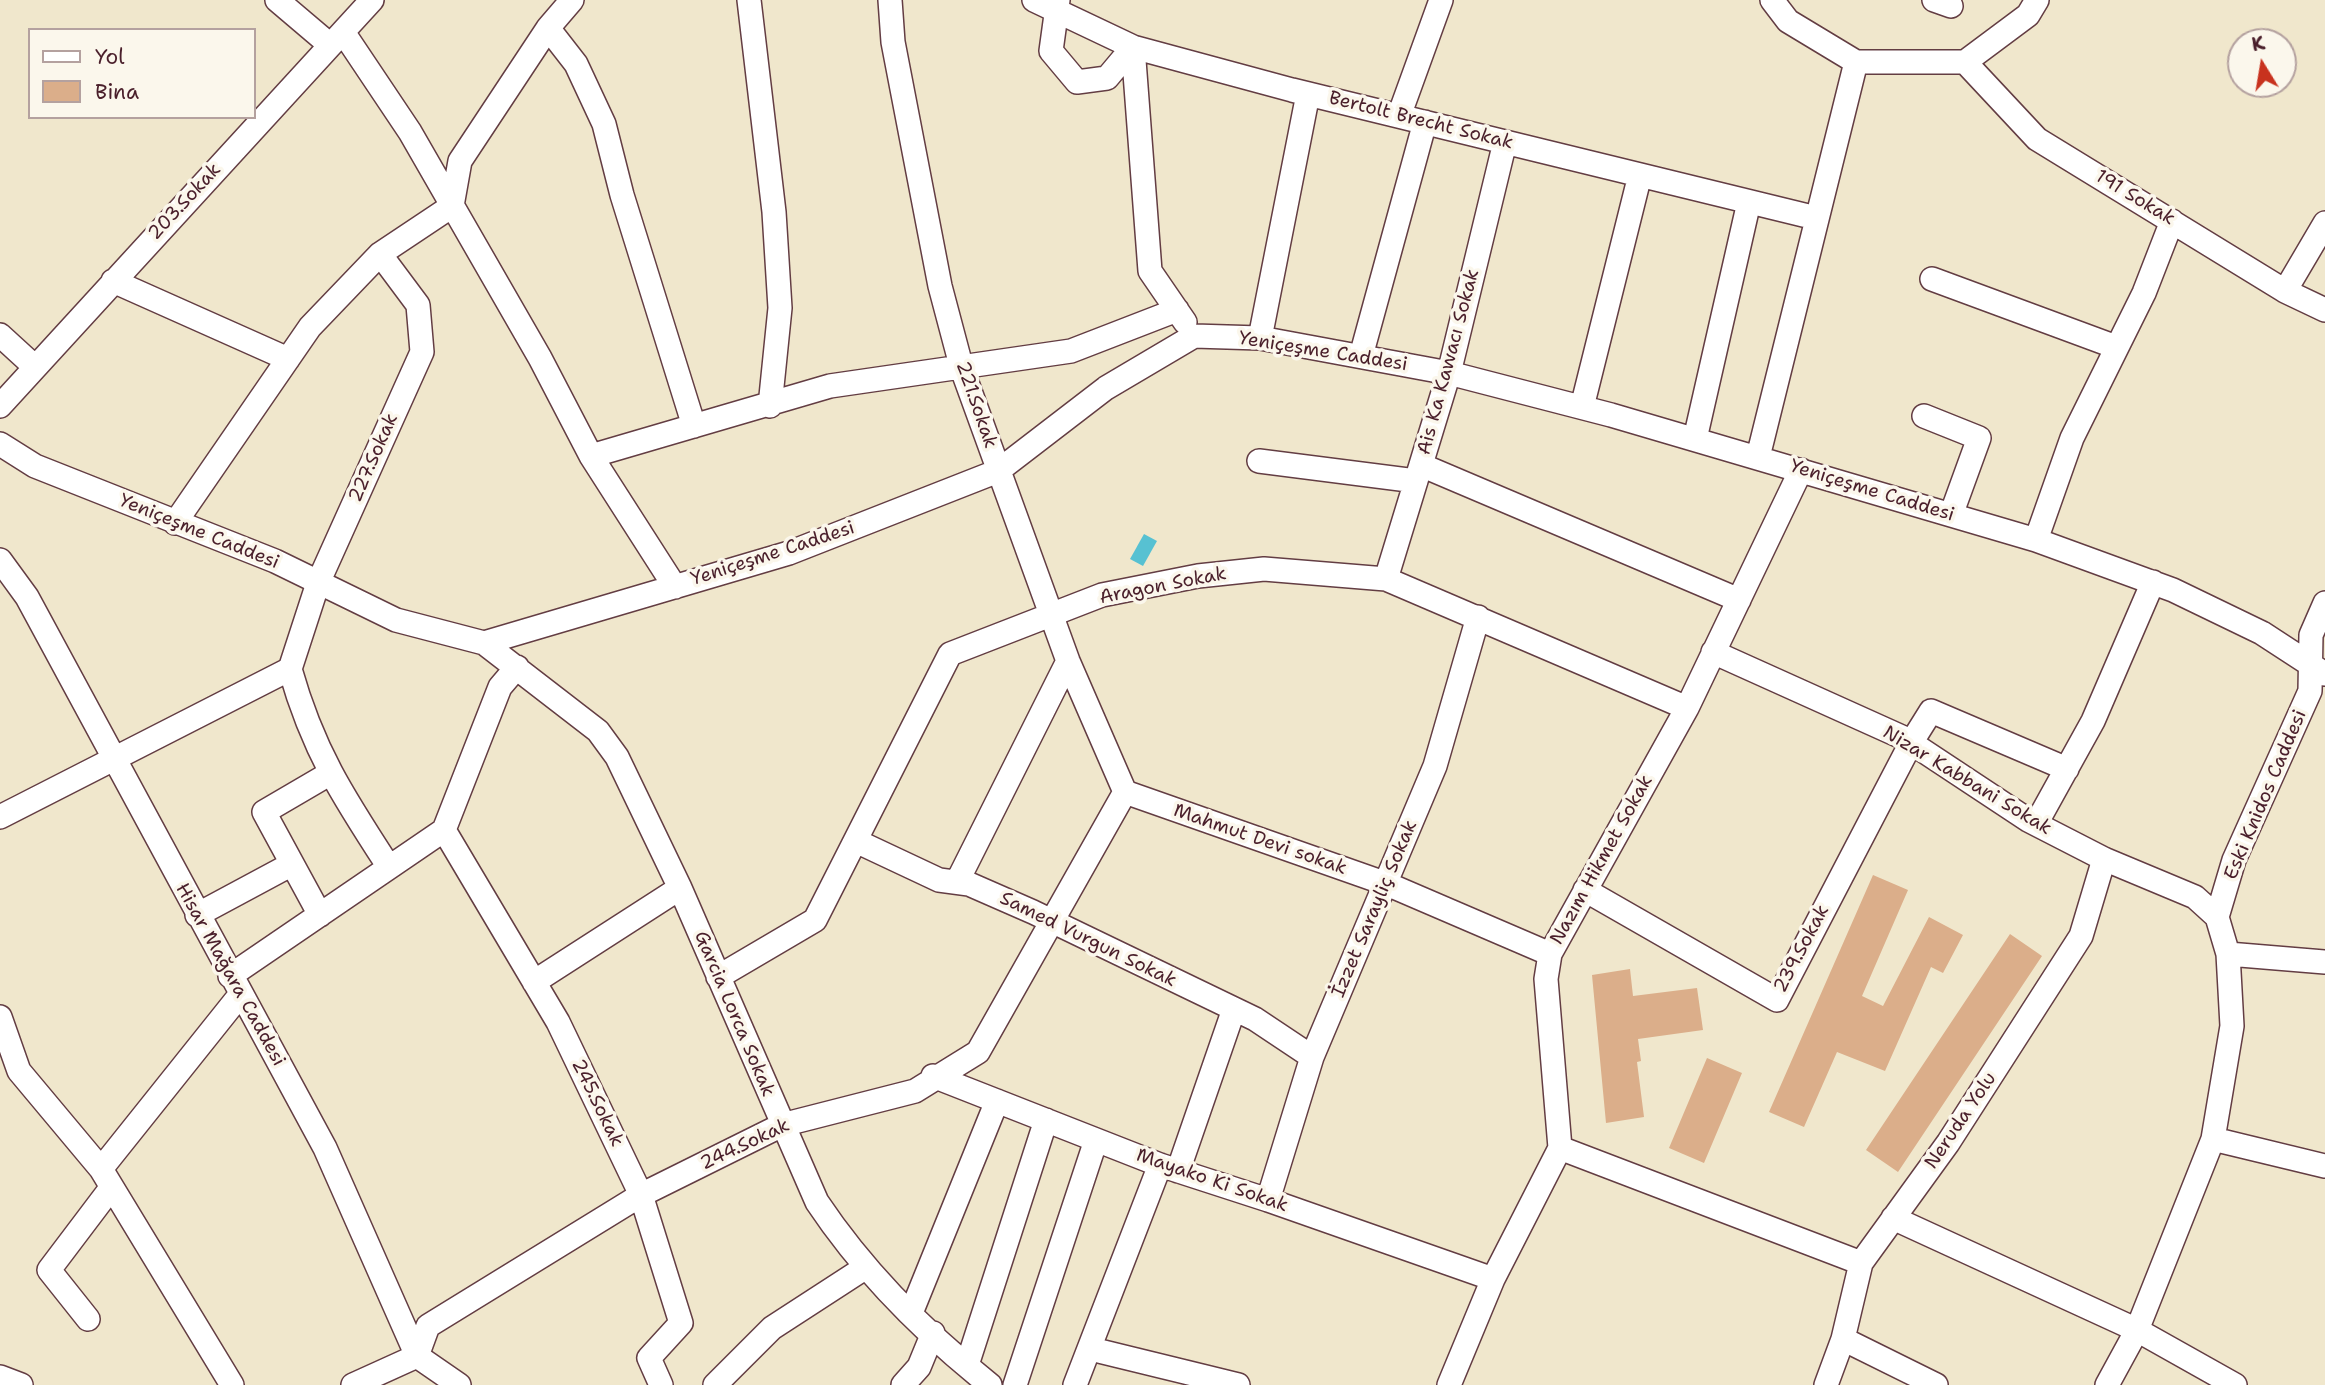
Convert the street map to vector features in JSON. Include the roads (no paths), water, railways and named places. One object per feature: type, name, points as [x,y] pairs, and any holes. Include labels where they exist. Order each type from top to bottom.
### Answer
[{"type":"street","points":[[277,0],[336,38],[410,132],[540,358],[591,456],[675,587]]},
{"type":"street","name":"203.Sokak","points":[[0,406],[372,0]]},
{"type":"street","points":[[175,523],[310,327],[380,254],[452,206],[460,161],[548,28],[572,0]]},
{"type":"street","points":[[749,0],[774,212],[780,308],[770,406]]},
{"type":"street","name":"221.Sokak","points":[[890,0],[893,42],[940,286],[962,369],[1068,661],[1125,792]]},
{"type":"street","name":"Bertolt Brecht Sokak","points":[[1034,0],[1057,5],[1133,47],[1308,94],[1816,218]]},
{"type":"street","points":[[1399,116],[1441,0]]},
{"type":"street","points":[[1772,0],[1788,21],[1856,62],[1965,62],[2028,15],[2036,0]]},
{"type":"street","points":[[1057,5],[1051,51],[1077,82],[1108,78],[1133,47]]},
{"type":"street","points":[[548,28],[576,64],[604,124],[622,195],[694,426]]},
{"type":"street","points":[[1133,47],[1150,271],[1194,336]]},
{"type":"street","points":[[1758,457],[1856,62]]},
{"type":"street","name":"191 Sokak","points":[[1965,62],[2037,139],[2284,291],[2325,310]]},
{"type":"street","points":[[1260,338],[1308,94]]},
{"type":"street","points":[[1361,356],[1425,122]]},
{"type":"street","name":"Ais Ka Kawacı Sokak","points":[[1386,579],[1449,373],[1505,142]]},
{"type":"street","points":[[1583,407],[1640,175]]},
{"type":"street","points":[[1695,439],[1749,202]]},
{"type":"street","points":[[2036,540],[2072,438],[2144,293],[2160,244],[2172,221]]},
{"type":"street","points":[[2284,291],[2325,223]]},
{"type":"street","name":"227.Sokak","points":[[290,669],[318,583],[422,352],[418,305],[380,254]]},
{"type":"street","points":[[1932,279],[2116,346]]},
{"type":"street","points":[[113,281],[288,359]]},
{"type":"street","points":[[591,456],[770,406],[830,386],[962,369],[1071,351],[1177,310]]},
{"type":"street","points":[[0,335],[35,367]]},
{"type":"street","name":"Yeniçeşme Caddesi","points":[[0,444],[35,466],[275,561],[396,620],[484,643],[789,553],[998,471],[1106,388],[1194,336],[1260,338],[1449,373],[1583,407],[2036,540],[2153,582],[2262,633],[2317,670]]},
{"type":"street","points":[[1924,416],[1979,438],[1951,514]]},
{"type":"street","points":[[1259,461],[1418,473],[1739,600]]},
{"type":"street","name":"Nazım Hikmet Sokak","points":[[1560,1148],[1546,979],[1550,954],[1687,708],[1801,470]]},
{"type":"street","name":"Hisar Mağara Caddesi","points":[[0,560],[27,597],[325,1149],[416,1356]]},
{"type":"street","name":"Aragon Sokak","points":[[718,977],[815,920],[950,654],[1102,595],[1198,576],[1264,569],[1386,579],[1687,708]]},
{"type":"street","points":[[2036,824],[2094,721],[2153,582]]},
{"type":"street","name":"Eski Knidos Caddesi","points":[[2217,917],[2234,860],[2310,691],[2317,670],[2311,635],[2325,603]]},
{"type":"street","name":"İzzet Sarayliç Sokak","points":[[1268,1200],[1312,1058],[1435,766],[1478,617]]},
{"type":"street","name":"Garcia Lorca Sokak","points":[[484,643],[598,731],[617,757],[680,888],[817,1202],[841,1239],[866,1267],[989,1385]]},
{"type":"street","name":"Nizar Kabbani Sokak","points":[[1713,652],[1911,743],[2036,824],[2104,859],[2195,897],[2217,917]]},
{"type":"street","points":[[957,883],[1068,661]]},
{"type":"street","points":[[88,1319],[49,1270],[106,1178],[235,986],[320,915],[444,830],[500,687],[517,667]]},
{"type":"street","points":[[0,817],[290,669],[304,718],[329,774],[389,867]]},
{"type":"street","points":[[1911,743],[1931,711],[2067,769]]},
{"type":"street","name":"239.Sokak","points":[[1585,890],[1777,1000],[1911,743]]},
{"type":"street","points":[[320,915],[264,812],[329,774]]},
{"type":"street","name":"Mahmut Devi sokak","points":[[1125,792],[1387,884],[1550,954]]},
{"type":"street","name":"244.Sokak","points":[[416,1356],[428,1326],[641,1195],[782,1125],[915,1091],[935,1076],[978,1052],[1125,792]]},
{"type":"street","name":"245.Sokak","points":[[444,830],[558,1022],[641,1195],[681,1323],[649,1358],[661,1385]]},
{"type":"street","name":"Samed Vurgun Sokak","points":[[856,841],[939,880],[969,884],[1052,921],[1234,1009],[1266,1026],[1312,1058]]},
{"type":"street","name":"Neruda Yolu","points":[[1826,1385],[1843,1339],[1861,1263],[1948,1143],[2081,936],[2104,859]]},
{"type":"street","points":[[197,915],[292,864]]},
{"type":"street","points":[[534,982],[680,888]]},
{"type":"street","points":[[2107,1385],[2137,1330],[2213,1139],[2232,1026],[2228,954],[2217,917]]},
{"type":"street","points":[[2228,954],[2325,962]]},
{"type":"street","points":[[1075,1385],[1234,1009]]},
{"type":"street","points":[[0,1017],[19,1071],[106,1178],[232,1385]]},
{"type":"street","name":"Mayako Ki Sokak","points":[[935,1076],[1169,1168],[1493,1279]]},
{"type":"street","points":[[911,1313],[997,1101]]},
{"type":"street","points":[[967,1365],[1046,1120]]},
{"type":"street","points":[[2213,1139],[2325,1166]]},
{"type":"street","points":[[1015,1385],[1096,1140]]},
{"type":"street","points":[[1449,1385],[1493,1279],[1560,1148],[1861,1263]]},
{"type":"street","points":[[1893,1218],[2137,1330],[2235,1385]]},
{"type":"street","points":[[715,1385],[772,1328],[866,1267]]},
{"type":"street","points":[[902,1385],[919,1367],[933,1333]]},
{"type":"street","points":[[1843,1339],[1936,1385]]},
{"type":"street","points":[[1091,1349],[1238,1385]]},
{"type":"street","points":[[353,1385],[416,1356],[459,1385]]},
{"type":"street","points":[[0,1377],[21,1385]]},
{"type":"water","points":[[1144,534],[1157,541],[1143,566],[1130,559]]}]
